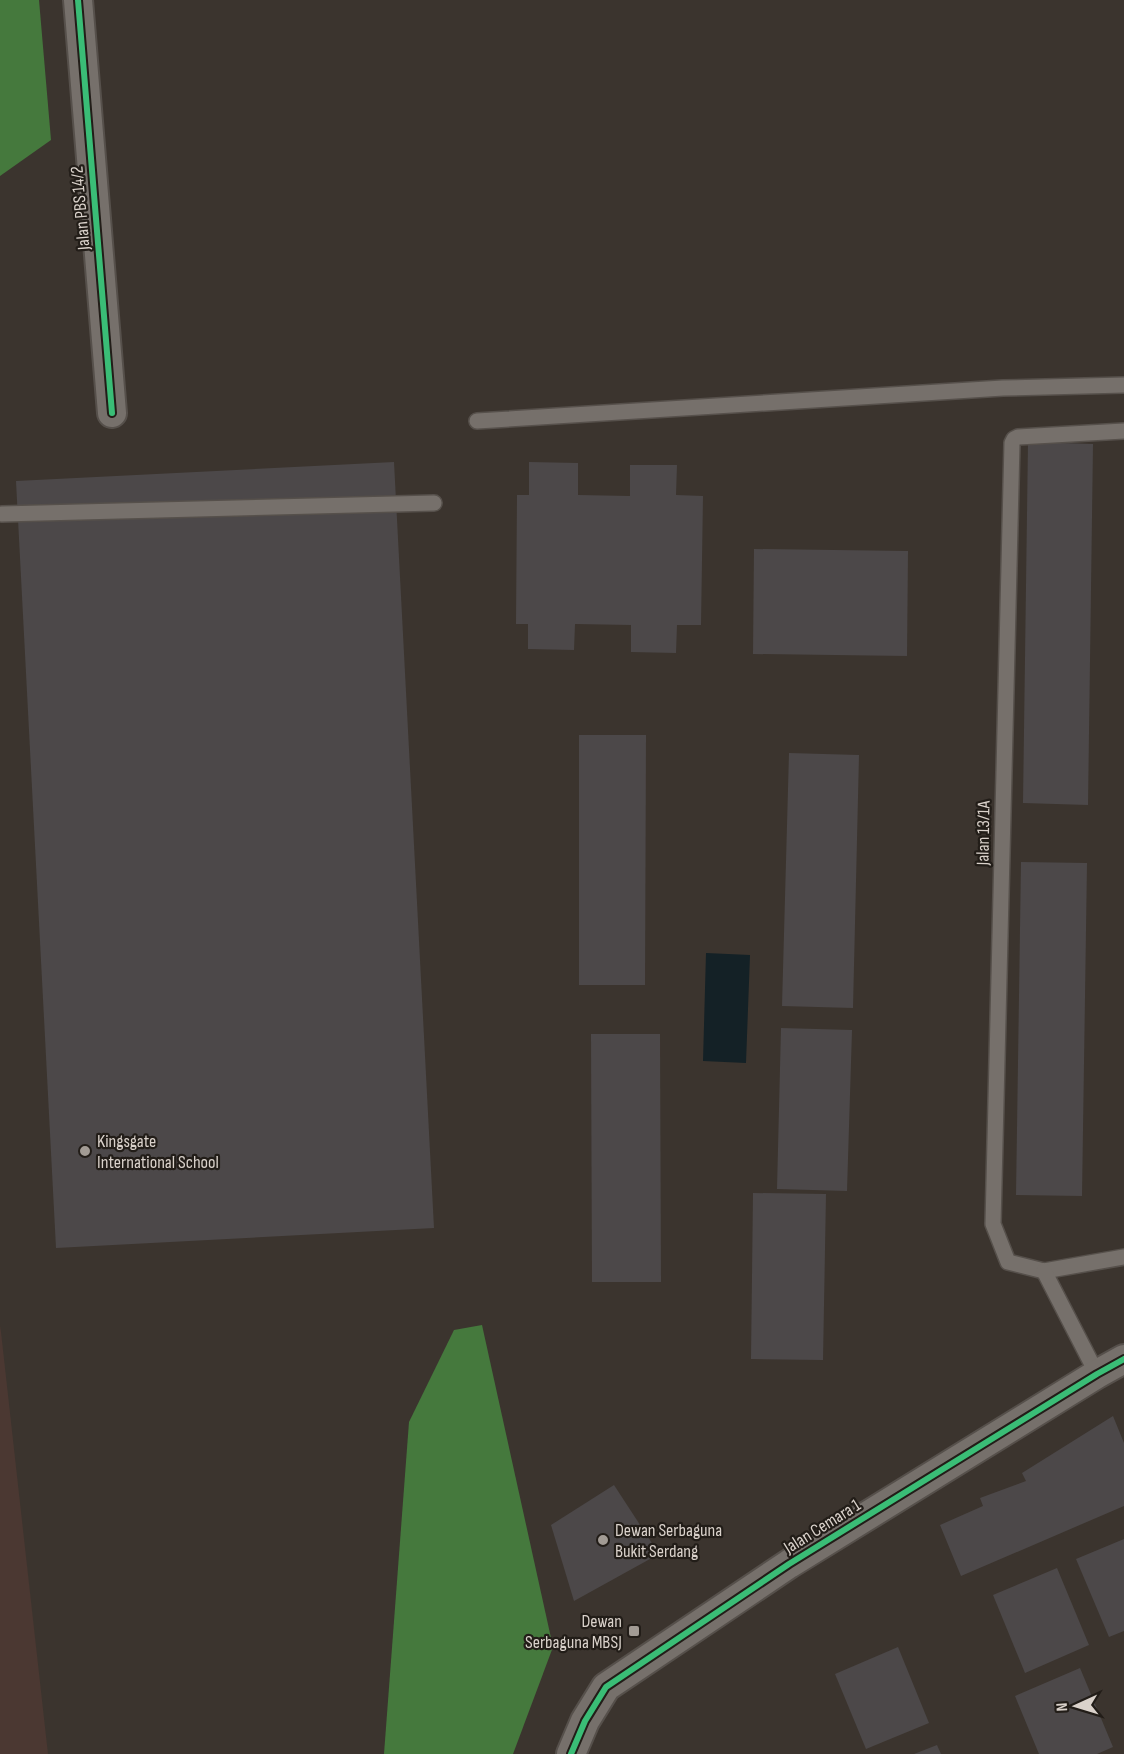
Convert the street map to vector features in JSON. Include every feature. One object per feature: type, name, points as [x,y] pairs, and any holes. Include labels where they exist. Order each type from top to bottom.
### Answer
[{"type":"street","name":"Jalan PBS 14/2","points":[[78,0],[112,413]]},
{"type":"street","name":"Jalan Cemara 1","points":[[571,1754],[585,1721],[606,1687],[789,1563],[1124,1359]]},
{"type":"lane","points":[[477,421],[1003,388],[1124,385]]},
{"type":"lane","name":"Jalan 13/1A","points":[[1044,1271],[1008,1262],[993,1224],[1012,443],[1018,438],[1124,431]]},
{"type":"lane","points":[[2,514],[434,503]]},
{"type":"lane","points":[[1097,1374],[1044,1271],[1124,1257]]},
{"type":"shaded area","points":[[706,953],[750,955],[746,1063],[703,1061]]},
{"type":"shaded area","points":[[0,1326],[1,1332],[48,1754],[0,1754]]},
{"type":"green space","points":[[0,0],[39,0],[51,140],[0,176]]},
{"type":"green space","points":[[482,1325],[553,1647],[513,1754],[384,1754],[409,1422],[454,1330]]},
{"type":"building","points":[[1028,442],[1093,444],[1088,805],[1023,803]]},
{"type":"building","points":[[394,462],[434,1228],[56,1248],[16,481]]},
{"type":"building","points":[[529,462],[578,463],[578,495],[630,496],[630,465],[677,465],[676,495],[703,496],[701,625],[677,625],[676,653],[631,652],[631,625],[575,624],[574,650],[528,649],[528,624],[516,624],[517,495],[529,495]]},
{"type":"building","points":[[754,549],[908,551],[907,656],[753,654]]},
{"type":"building","points":[[579,735],[646,735],[645,985],[579,985]]},
{"type":"building","points":[[789,753],[859,755],[853,1008],[782,1006]]},
{"type":"building","points":[[1021,862],[1087,863],[1082,1196],[1016,1195]]},
{"type":"building","points":[[781,1028],[852,1030],[847,1191],[777,1189]]},
{"type":"building","points":[[591,1034],[660,1034],[661,1282],[592,1282]]},
{"type":"building","points":[[753,1193],[826,1194],[823,1360],[751,1359]]},
{"type":"building","points":[[1113,1416],[1124,1443],[1124,1506],[961,1576],[940,1525],[983,1506],[980,1498],[1026,1481],[1022,1473]]},
{"type":"building","name":"Dewan Serbaguna Bukit Serdang","points":[[614,1485],[659,1554],[574,1601],[551,1525]]},
{"type":"building","points":[[1124,1539],[1124,1631],[1109,1637],[1076,1559]]},
{"type":"building","points":[[1057,1568],[1089,1645],[1025,1673],[993,1595]]},
{"type":"building","points":[[898,1647],[929,1723],[866,1749],[835,1674]]},
{"type":"building","points":[[1080,1668],[1113,1747],[1097,1754],[1039,1754],[1015,1696]]},
{"type":"building","points":[[937,1745],[941,1754],[914,1754]]},
{"type":"cycle path","points":[[78,0],[112,413]]},
{"type":"cycle path","points":[[571,1754],[585,1721],[606,1687],[789,1564],[1124,1359]]},
{"type":"place","name":"Kingsgate International School","points":[[85,1151]]},
{"type":"place","name":"Dewan Serbaguna Bukit Serdang","points":[[603,1540]]},
{"type":"place","name":"Dewan Serbaguna MBSJ","points":[[634,1631]]}]
